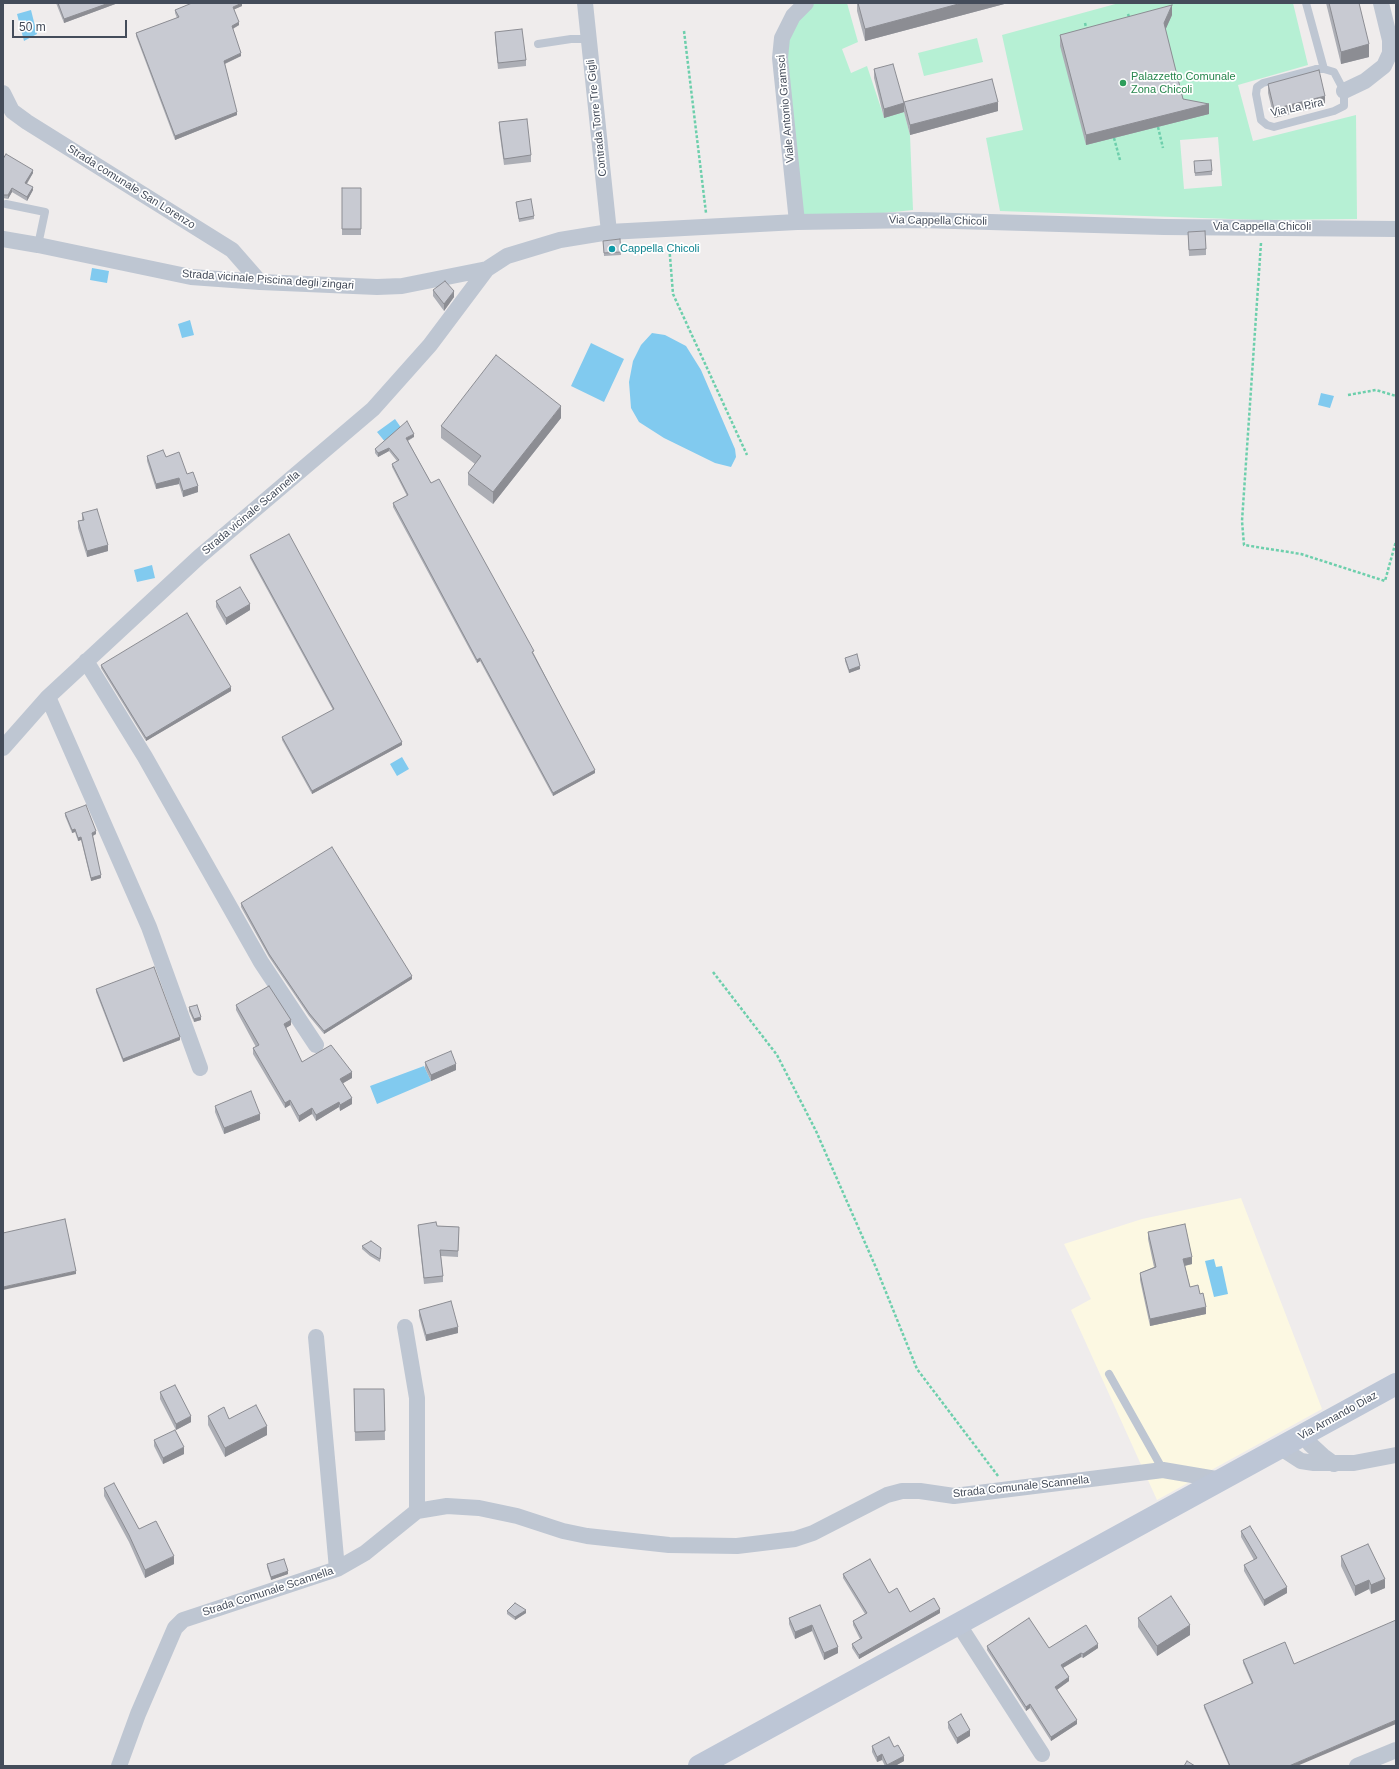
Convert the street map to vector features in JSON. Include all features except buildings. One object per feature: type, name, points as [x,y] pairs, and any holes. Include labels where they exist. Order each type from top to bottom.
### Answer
[{"type":"main road","name":"Via Armando Diaz","points":[[699,1766],[959,1625],[1396,1384]]},
{"type":"street","name":"Contrada Torre Tre Gigli","points":[[585,3],[609,232]]},
{"type":"street","name":"Viale Antonio Gramsci","points":[[797,222],[780,58],[782,38],[792,16],[806,3]]},
{"type":"street","points":[[1344,91],[1365,81],[1384,66],[1390,53],[1390,40],[1381,3]]},
{"type":"street","name":"Strada comunale San Lorenzo","points":[[3,93],[12,111],[27,122],[232,250],[260,282]]},
{"type":"street","name":"Via Cappella Chicoli","points":[[488,269],[507,256],[560,240],[609,232],[797,222],[920,220],[1164,227],[1396,229]]},
{"type":"street","name":"Strada vicinale Piscina degli zingari","points":[[3,239],[191,277],[260,282],[377,287],[402,286],[488,269]]},
{"type":"street","name":"Strada vicinale Scannella","points":[[3,748],[48,697],[199,557],[373,409],[430,345],[488,269]]},
{"type":"street","points":[[86,661],[145,757],[261,962],[316,1045]]},
{"type":"street","points":[[48,697],[149,927],[200,1068]]},
{"type":"street","points":[[404,1327],[417,1398],[417,1511]]},
{"type":"street","points":[[316,1337],[337,1569]]},
{"type":"street","points":[[1305,1435],[1310,1444],[1334,1464]]},
{"type":"street","points":[[1281,1448],[1301,1461],[1334,1464],[1364,1462],[1396,1455]]},
{"type":"street","name":"Strada Comunale Scannella","points":[[119,1766],[175,1628],[183,1620],[337,1569],[365,1553],[417,1511],[447,1506],[479,1508],[517,1516],[563,1531],[587,1536],[669,1545],[737,1546],[795,1539],[813,1532],[887,1495],[902,1491],[920,1491],[954,1496],[1008,1491],[1164,1470],[1222,1480]]},
{"type":"street","points":[[959,1625],[1042,1754]]},
{"type":"street","points":[[1357,1766],[1396,1750]]},
{"type":"lane","points":[[1306,3],[1324,68],[1334,72],[1344,91]]},
{"type":"lane","points":[[538,44],[571,39],[589,39]]},
{"type":"lane","name":"Via La Pira","points":[[1324,68],[1262,83],[1257,87],[1256,94],[1261,120],[1267,125],[1274,126],[1334,111],[1344,106],[1344,91]]},
{"type":"lane","points":[[6,204],[45,212],[38,245]]},
{"type":"lane","points":[[1109,1374],[1164,1470]]},
{"type":"path","points":[[1128,14],[1131,26]]},
{"type":"path","points":[[1085,23],[1089,38]]},
{"type":"path","points":[[684,31],[708,227]]},
{"type":"path","points":[[1158,127],[1163,148]]},
{"type":"path","points":[[1114,138],[1120,160]]},
{"type":"path","points":[[1262,227],[1242,521],[1244,545],[1300,554],[1385,580],[1396,541]]},
{"type":"path","points":[[668,229],[673,294],[747,455]]},
{"type":"path","points":[[1348,395],[1376,390],[1396,396]]},
{"type":"path","points":[[713,972],[777,1055],[816,1131],[877,1270],[917,1369],[1008,1491]]},
{"type":"shaded area","points":[[1241,1198],[1322,1409],[1157,1500],[1071,1310],[1091,1299],[1064,1244],[1142,1219]]},
{"type":"green space","points":[[806,3],[847,3],[858,42],[842,49],[851,73],[867,66],[884,117],[904,112],[910,135],[913,210],[797,222],[780,58]]},
{"type":"green space","points":[[1119,3],[1293,3],[1308,65],[1238,85],[1253,141],[1356,115],[1357,219],[1260,220],[1000,211],[986,138],[1023,130],[1002,35]],"holes":[[[1218,137],[1222,186],[1184,189],[1180,140]]]},
{"type":"green space","points":[[977,38],[983,62],[924,76],[918,53]]},
{"type":"water","points":[[31,10],[37,34],[24,41],[17,14]]},
{"type":"water","points":[[92,268],[109,271],[107,283],[90,280]]},
{"type":"water","points":[[190,320],[194,335],[182,338],[178,324]]},
{"type":"water","points":[[652,333],[665,335],[686,346],[701,370],[735,449],[736,457],[731,467],[715,463],[664,438],[639,422],[631,408],[629,382],[633,361],[641,345]]},
{"type":"water","points":[[591,343],[624,359],[604,402],[571,386]]},
{"type":"water","points":[[1321,393],[1334,396],[1330,408],[1318,405]]},
{"type":"water","points":[[395,419],[402,429],[386,443],[377,432]]},
{"type":"water","points":[[152,565],[155,578],[137,582],[134,570]]},
{"type":"water","points":[[402,757],[409,769],[397,776],[390,764]]},
{"type":"water","points":[[424,1066],[431,1081],[377,1104],[370,1086]]},
{"type":"water","points":[[1214,1259],[1216,1267],[1222,1266],[1228,1294],[1214,1297],[1205,1261]]},
{"type":"place","name":"Palazzetto Comunale Zona Chicoli","points":[[1123,83]]},
{"type":"place","name":"Cappella Chicoli","points":[[612,249]]}]
